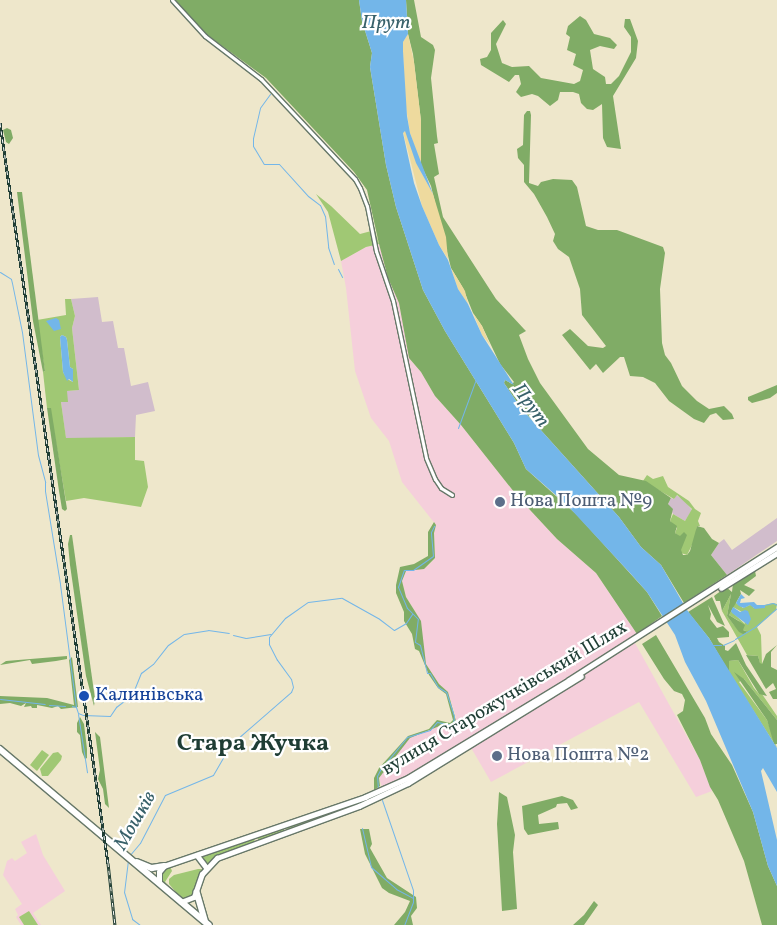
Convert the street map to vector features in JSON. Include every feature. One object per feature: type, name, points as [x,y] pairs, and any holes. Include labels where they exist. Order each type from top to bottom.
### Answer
[{"type":"highway","points":[[0,749],[207,924]]},
{"type":"highway","points":[[132,860],[152,868],[164,866]]},
{"type":"highway","points":[[197,892],[207,924]]},
{"type":"main road","name":"вулиця Старожучківський Шлях","points":[[713,592],[777,548]]},
{"type":"main road","name":"вулиця Старожучківський Шлях","points":[[164,866],[255,836],[365,796],[375,795],[407,781],[777,552]]},
{"type":"main road","name":"вулиця Старожучківський Шлях","points":[[206,867],[222,855],[367,803],[375,795]]},
{"type":"main road","points":[[365,796],[367,803]]},
{"type":"main road","points":[[284,825],[287,833]]},
{"type":"main road","points":[[255,836],[257,843]]},
{"type":"main road","points":[[181,902],[192,898],[197,892],[199,880],[206,867],[197,855]]},
{"type":"main road","points":[[159,882],[159,872],[164,866]]},
{"type":"street","points":[[172,0],[205,36],[261,79],[355,179],[366,206],[376,251],[393,301],[426,458],[438,484],[452,495]]},
{"type":"shaded area","points":[[379,244],[388,278],[399,303],[409,358],[421,372],[435,396],[461,425],[518,497],[557,539],[596,573],[637,634],[538,700],[383,790],[379,778],[409,738],[442,725],[451,730],[456,717],[448,692],[439,684],[426,664],[418,616],[406,597],[402,581],[406,571],[428,566],[435,558],[434,533],[436,525],[402,482],[389,441],[371,418],[355,371],[346,288],[341,261],[366,247]]},
{"type":"shaded area","points":[[98,297],[102,322],[113,321],[118,348],[124,348],[131,386],[148,382],[155,411],[136,415],[135,437],[66,439],[61,402],[67,391],[79,390],[72,328],[75,316],[71,299]]},
{"type":"shaded area","points":[[676,495],[685,501],[692,510],[685,521],[673,514],[668,504],[671,498],[674,499]]},
{"type":"shaded area","points":[[777,518],[777,541],[727,575],[711,555],[719,543],[724,539],[732,550]]},
{"type":"shaded area","points":[[635,643],[700,760],[712,791],[696,797],[639,702],[491,782],[470,746]]},
{"type":"shaded area","points":[[36,834],[43,855],[65,891],[33,913],[41,925],[21,925],[16,917],[18,915],[15,909],[22,904],[3,875],[7,861],[12,858],[15,861],[27,853],[21,842]]},
{"type":"green space","points":[[175,0],[359,0],[362,21],[372,53],[370,67],[386,165],[396,207],[423,290],[445,331],[514,443],[526,469],[577,515],[647,592],[662,616],[637,634],[596,573],[557,539],[518,497],[461,425],[435,396],[421,372],[409,358],[399,303],[388,278],[367,190],[354,172],[266,78],[206,34]]},
{"type":"green space","points":[[406,0],[414,0],[421,37],[433,45],[435,50],[431,78],[438,143],[434,144],[439,174],[434,177],[443,217],[496,299],[526,331],[519,335],[540,383],[588,449],[619,475],[646,481],[671,498],[668,504],[673,509],[670,521],[677,526],[675,533],[680,536],[684,532],[687,535],[681,550],[683,555],[687,555],[690,551],[697,526],[704,528],[712,539],[719,543],[711,555],[727,575],[684,603],[661,565],[641,547],[619,517],[521,408],[504,383],[505,380],[512,384],[514,382],[500,364],[482,326],[473,313],[463,288],[451,268],[431,186],[421,165],[421,121],[413,54],[408,34]]},
{"type":"green space","points":[[580,16],[586,20],[594,34],[610,38],[617,45],[614,49],[600,46],[590,50],[593,69],[605,77],[606,84],[611,84],[619,76],[631,52],[631,37],[624,27],[625,19],[630,19],[638,41],[636,58],[613,96],[621,149],[607,147],[603,138],[602,104],[593,110],[587,109],[581,103],[579,94],[573,92],[560,92],[558,100],[550,106],[538,96],[532,94],[521,97],[516,92],[521,84],[519,75],[515,75],[509,82],[481,65],[480,59],[487,57],[491,50],[491,33],[503,20],[506,24],[496,44],[502,63],[512,67],[529,66],[541,78],[574,84],[580,81],[583,70],[573,65],[576,54],[567,50],[570,37],[566,34],[568,26]]},
{"type":"green space","points":[[527,111],[530,111],[531,115],[529,183],[538,186],[541,182],[553,179],[572,180],[577,187],[586,226],[598,230],[617,230],[663,247],[665,253],[660,289],[662,343],[665,355],[682,386],[697,401],[709,409],[724,406],[734,419],[723,420],[716,413],[710,415],[704,423],[694,419],[669,401],[655,383],[643,377],[630,376],[624,357],[620,357],[603,373],[596,364],[590,370],[562,335],[570,329],[588,346],[603,348],[606,346],[582,315],[580,289],[569,257],[558,249],[553,241],[555,234],[547,217],[534,194],[524,182],[524,165],[518,158],[517,149],[523,145],[524,115]]},
{"type":"green space","points":[[7,128],[11,130],[13,138],[9,144],[6,142],[3,130]]},
{"type":"green space","points":[[17,192],[22,192],[45,371],[43,372],[33,321]]},
{"type":"green space","points":[[316,194],[360,234],[375,230],[379,244],[366,247],[341,261],[328,212]]},
{"type":"green space","points":[[65,299],[71,299],[75,316],[72,328],[79,390],[67,391],[68,402],[61,402],[66,438],[135,437],[135,460],[144,461],[148,487],[141,507],[84,498],[66,501],[50,408],[47,408],[43,372],[45,371],[37,320],[66,315]],"holes":[[[62,335],[66,337],[70,367],[73,369],[73,382],[67,379],[63,372],[60,337]]]},
{"type":"green space","points":[[777,385],[777,393],[770,398],[752,403],[748,400],[748,397]]},
{"type":"green space","points":[[47,408],[51,408],[67,509],[65,511],[62,509]]},
{"type":"green space","points":[[647,475],[653,479],[663,476],[668,487],[689,501],[701,513],[698,521],[700,526],[697,526],[695,539],[687,555],[681,553],[680,537],[675,533],[677,528],[670,521],[673,514],[685,521],[692,509],[677,495],[674,499],[643,481]]},
{"type":"green space","points":[[434,522],[436,525],[434,533],[435,558],[424,569],[406,571],[402,581],[406,597],[421,621],[426,664],[439,684],[448,692],[456,721],[452,730],[442,725],[410,738],[379,778],[380,786],[374,790],[374,778],[379,768],[408,736],[429,729],[437,720],[450,723],[453,720],[446,694],[438,688],[429,675],[419,651],[415,649],[412,634],[404,621],[404,612],[396,593],[400,567],[414,564],[428,556],[428,532]]},
{"type":"green space","points":[[70,535],[72,535],[95,699],[94,706],[86,676],[70,565],[68,544]]},
{"type":"green space","points":[[755,571],[756,576],[744,585],[755,590],[749,596],[740,590],[741,594],[729,615],[745,625],[743,630],[748,632],[743,634],[739,632],[727,616],[731,594],[722,611],[720,601],[716,601],[714,596],[726,587],[732,592],[733,583]]},
{"type":"green space","points":[[731,594],[727,616],[744,633],[747,633],[743,630],[739,621],[729,615],[731,611],[745,624],[742,612],[733,607],[737,599],[736,603],[743,608],[750,605],[754,606],[753,608],[773,603],[777,604],[776,610],[757,627],[761,635],[762,664],[760,664],[758,656],[747,655],[722,611]]},
{"type":"green space","points":[[712,597],[725,626],[717,622],[708,605],[711,614],[710,619],[717,628],[723,626],[729,632],[729,637],[717,638],[719,642],[728,651],[736,643],[746,665],[767,696],[759,694],[738,660],[729,661],[729,672],[709,638],[688,612]]},
{"type":"green space","points":[[656,635],[705,718],[711,734],[732,765],[753,812],[768,866],[777,886],[777,925],[762,925],[744,861],[718,800],[710,787],[700,760],[677,715],[683,711],[685,700],[682,694],[674,691],[664,679],[642,644]]},
{"type":"green space","points":[[777,645],[771,652],[771,667],[777,670],[777,699],[773,699],[769,692],[776,689],[773,683],[766,689],[746,655],[758,656],[762,664],[766,654]]},
{"type":"green space","points":[[67,656],[67,659],[56,661],[32,664],[30,660],[0,665],[6,661]]},
{"type":"green space","points":[[72,657],[78,707],[61,709],[58,706],[52,708],[37,705],[37,708],[32,708],[31,706],[24,707],[26,703],[21,706],[10,703],[0,704],[0,696],[47,698],[74,705],[69,660]]},
{"type":"green space","points":[[738,660],[754,688],[759,694],[762,694],[777,716],[777,720],[744,679],[739,682],[767,720],[777,748],[729,672],[729,661]]},
{"type":"green space","points":[[734,672],[744,679],[777,720],[777,744],[774,744],[767,720]]},
{"type":"green space","points":[[80,717],[84,724],[87,749],[87,758],[85,759],[82,752],[80,735],[77,732],[77,723]]},
{"type":"green space","points":[[95,732],[100,737],[109,808],[105,804],[103,789],[98,779],[100,770]]},
{"type":"green space","points":[[42,750],[49,755],[37,771],[30,765]]},
{"type":"green space","points":[[58,752],[62,756],[61,760],[48,776],[42,776],[40,769],[53,753]]},
{"type":"green space","points":[[499,792],[507,797],[515,835],[513,852],[517,909],[502,911],[497,824]]},
{"type":"green space","points":[[562,796],[573,800],[578,808],[571,810],[567,803],[557,804],[556,807],[538,815],[539,824],[558,822],[559,829],[528,835],[524,829],[522,806]]},
{"type":"green space","points":[[363,799],[365,802],[288,831],[287,829],[287,827]]},
{"type":"green space","points":[[283,828],[285,832],[258,840],[258,837]]},
{"type":"green space","points":[[360,829],[369,829],[372,844],[370,848],[387,878],[416,897],[417,908],[411,916],[413,925],[394,925],[405,912],[410,901],[389,893],[382,888],[365,854]]},
{"type":"green space","points":[[254,838],[255,843],[216,857],[207,864],[200,857]]},
{"type":"green space","points":[[170,866],[172,871],[165,882],[173,891],[161,881],[161,871]]},
{"type":"green space","points":[[202,869],[193,894],[187,899],[181,898],[169,884],[169,879],[174,875]]},
{"type":"green space","points":[[594,901],[598,905],[584,925],[573,925],[584,915]]},
{"type":"green space","points":[[29,911],[38,925],[24,925],[19,917]]},
{"type":"sand","points":[[408,34],[414,62],[421,121],[421,165],[410,133],[405,101],[403,42]]},
{"type":"sand","points":[[406,131],[421,172],[433,194],[446,237],[448,259],[439,245],[422,206],[403,132]]},
{"type":"sand","points":[[451,268],[465,291],[468,304],[458,289]]},
{"type":"sand","points":[[473,313],[482,326],[490,345],[482,335]]},
{"type":"water","name":"Прут","points":[[359,0],[406,0],[408,34],[403,42],[403,51],[407,116],[410,133],[433,194],[416,163],[405,131],[403,133],[414,183],[439,245],[448,260],[458,289],[468,304],[482,335],[514,385],[505,380],[504,383],[521,408],[619,517],[641,547],[661,565],[687,610],[709,638],[777,748],[777,792],[763,768],[761,771],[777,840],[777,886],[768,866],[753,812],[706,701],[685,662],[675,635],[647,592],[630,573],[566,504],[526,469],[514,443],[445,331],[423,290],[396,207],[386,165],[370,67],[372,53],[362,21]]},
{"type":"water","points":[[56,318],[59,320],[61,329],[54,331],[46,321]]},
{"type":"water","points":[[62,335],[67,340],[70,367],[73,369],[73,382],[69,379],[67,381],[63,372],[60,337]]},
{"type":"water","points":[[741,594],[745,598],[741,599],[740,603],[754,602],[757,605],[765,605],[765,608],[755,609],[750,605],[744,608],[739,606],[736,603]]},
{"type":"water","points":[[733,607],[740,612],[748,611],[751,619],[748,625],[732,613]]},
{"type":"waterway","points":[[270,94],[260,108],[253,146],[264,164],[279,164],[308,196],[320,205],[325,216],[328,247],[334,264]]},
{"type":"waterway","points":[[338,269],[342,277]]},
{"type":"waterway","points":[[0,272],[11,279],[22,332],[38,455],[45,482],[76,707]]},
{"type":"waterway","points":[[458,428],[476,379]]},
{"type":"waterway","points":[[378,789],[377,776],[380,770],[407,737],[430,730],[437,722],[453,725],[454,716],[446,692],[438,687],[430,673],[427,673],[420,645],[415,642],[418,619],[407,608],[398,587],[404,570],[413,570],[433,556],[431,532],[434,526]]},
{"type":"waterway","name":"Мошків","points":[[129,856],[140,843],[165,795],[213,775],[230,745],[291,692],[293,687],[291,679],[277,660],[269,644],[269,637],[285,618],[308,602],[342,598],[378,618],[394,630],[406,623],[412,614]]},
{"type":"waterway","points":[[764,605],[773,603],[777,605]]},
{"type":"waterway","points":[[735,639],[755,627],[777,608]]},
{"type":"waterway","points":[[72,706],[76,707],[78,713],[83,715],[110,716],[116,707],[132,695],[141,673],[153,664],[168,645],[184,634],[208,630],[229,633]]},
{"type":"waterway","points":[[233,635],[246,638],[271,634]]},
{"type":"waterway","points":[[723,645],[734,640]]},
{"type":"waterway","points":[[712,645],[721,645]]},
{"type":"waterway","points":[[0,699],[45,704]]},
{"type":"waterway","points":[[49,705],[65,706]]},
{"type":"waterway","points":[[78,714],[87,772]]},
{"type":"waterway","points":[[382,800],[413,890],[413,902],[404,925]]},
{"type":"waterway","points":[[362,828],[371,867],[396,889],[413,898]]},
{"type":"waterway","name":"Мошків","points":[[128,860],[124,892],[132,919],[140,925]]},
{"type":"railway","points":[[0,123],[108,863],[115,925]]},
{"type":"place","name":"Нова Пошта №9","points":[[500,502]]},
{"type":"place","name":"Калинівська","points":[[84,696]]},
{"type":"place","name":"Нова Пошта №2","points":[[497,756]]},
{"type":"district","name":"Стара Жучка","points":[[253,745]]}]
